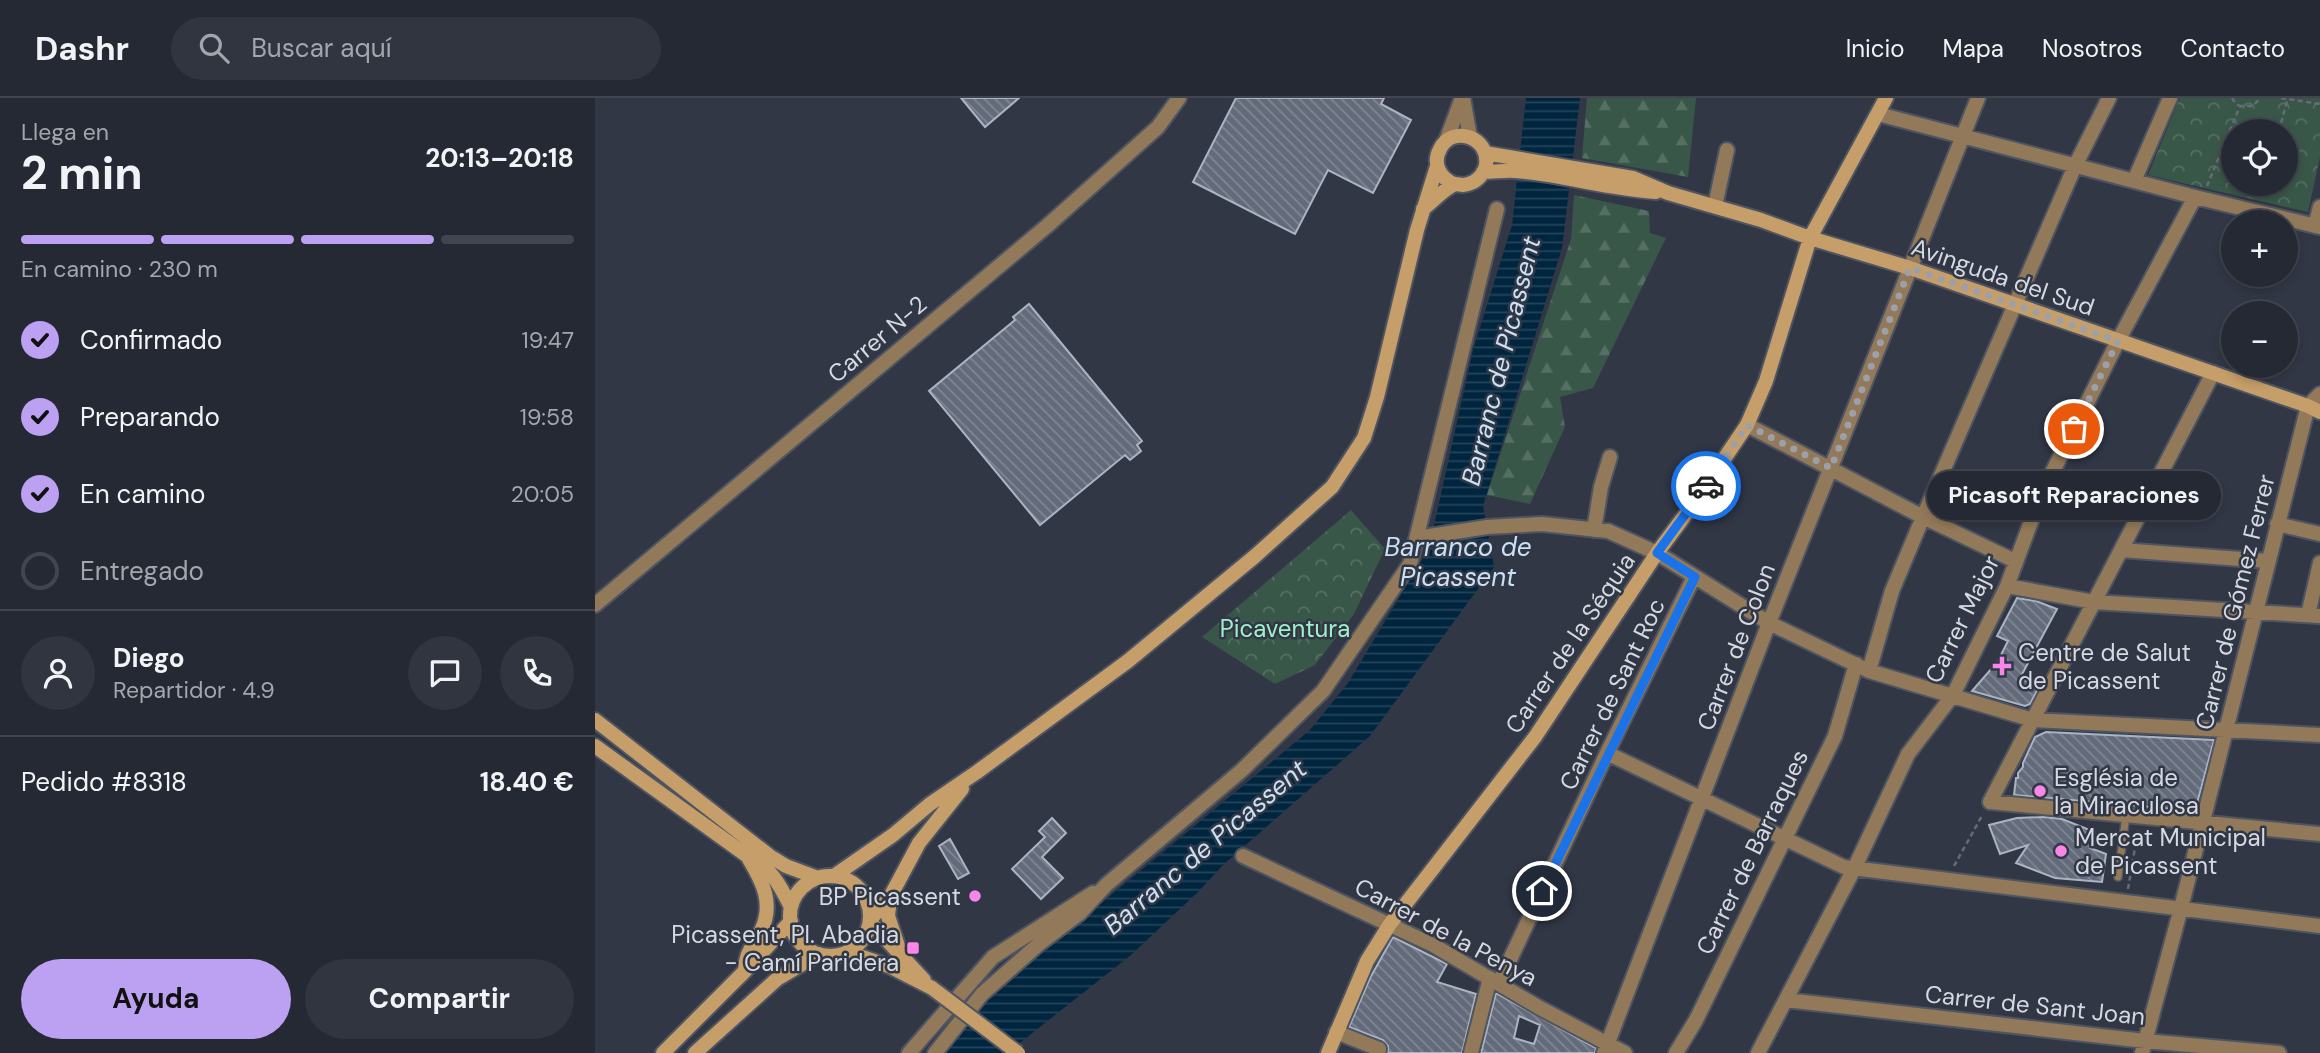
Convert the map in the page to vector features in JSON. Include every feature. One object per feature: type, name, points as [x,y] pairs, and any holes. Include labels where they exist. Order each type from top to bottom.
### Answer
[{"type":"street","name":"Carrer N-2","points":[[595,605],[1047,226],[1157,127],[1179,98]]},
{"type":"street","points":[[1462,98],[1470,137]]},
{"type":"street","points":[[595,720],[771,857],[802,873],[818,878],[834,876],[867,854],[930,804],[1128,661],[1254,557],[1332,487],[1364,438],[1380,384],[1422,210],[1437,166],[1437,153],[1446,141],[1462,98]]},
{"type":"street","name":"Carrer de la Séquia","points":[[1328,1053],[1367,961],[1390,924],[1535,737],[1657,553],[1747,425],[1766,381],[1810,238],[1886,98]]},
{"type":"street","name":"Carrer de Colon","points":[[1606,1048],[1769,623],[1978,98]]},
{"type":"street","name":"Carrer de Barraques","points":[[1676,1053],[1696,1020],[1835,736],[1923,517],[2075,166],[2109,98]]},
{"type":"street","points":[[2134,181],[2170,98]]},
{"type":"street","points":[[1878,114],[2199,198],[2318,226],[2320,207]]},
{"type":"street","points":[[1437,166],[1441,174],[1454,184],[1469,184],[1477,180],[1486,167],[1485,153],[1480,144],[1470,137],[1454,136],[1446,141]]},
{"type":"street","points":[[1715,206],[1727,150]]},
{"type":"street","name":"Avinguda del Sud","points":[[1485,153],[1514,165],[1583,181],[1631,184],[1715,206],[1910,268],[2314,409]]},
{"type":"street","name":"Avinguda del Sud","points":[[1483,172],[1514,165]]},
{"type":"street","points":[[1422,210],[1454,184]]},
{"type":"street","name":"Carrer Major","points":[[1758,1053],[1854,869],[1908,754],[1953,695],[2007,586],[2041,495],[2118,341],[2199,198]]},
{"type":"street","points":[[935,1053],[982,994],[1080,913],[1106,885],[1241,771],[1323,691],[1410,564],[1497,209]]},
{"type":"street","points":[[2213,373],[1990,802],[2320,834]]},
{"type":"street","points":[[2314,409],[2320,394]]},
{"type":"street","name":"Carrer de Gómez Ferrer","points":[[2144,1047],[2277,524],[2314,409]]},
{"type":"street","points":[[1747,425],[1923,517],[2015,561]]},
{"type":"street","points":[[1594,530],[1601,488],[1611,457]]},
{"type":"street","points":[[1417,538],[1487,527],[1542,524],[1608,531],[1657,553],[1769,623],[1862,668],[2033,720],[2320,735]]},
{"type":"street","points":[[2277,524],[2320,534]]},
{"type":"street","points":[[2121,550],[2268,561]]},
{"type":"street","points":[[2007,586],[2094,602],[2314,615],[2320,563]]},
{"type":"street","name":"Carrer de Sant Roc","points":[[1471,1053],[1494,980],[1695,577]]},
{"type":"street","points":[[595,746],[746,855],[759,861],[772,873],[791,914],[800,942],[819,954],[829,956],[847,952],[858,944],[870,921],[870,910],[861,891],[853,883],[834,876]]},
{"type":"street","points":[[1607,753],[1844,867],[2320,926]]},
{"type":"street","points":[[870,921],[890,897],[919,843],[977,772]]},
{"type":"street","points":[[744,971],[746,956],[762,930],[768,899],[762,880],[746,855]]},
{"type":"street","name":"Carrer de la Penya","points":[[1243,856],[1433,945],[1606,1048],[1625,1053]]},
{"type":"street","points":[[663,1053],[744,971],[791,914],[801,889],[818,878]]},
{"type":"street","points":[[909,1053],[993,957],[1106,885]]},
{"type":"street","points":[[890,897],[888,915],[900,954]]},
{"type":"street","points":[[870,921],[932,988]]},
{"type":"street","points":[[847,952],[889,966],[932,988],[1019,1053]]},
{"type":"street","points":[[695,1053],[778,979],[819,954]]},
{"type":"street","name":"Carrer de Sant Joan","points":[[1786,1000],[2144,1047],[2279,1053]]},
{"type":"street","points":[[1336,1032],[1379,1049],[1378,1053]]},
{"type":"lane","points":[[2118,877],[2133,815]]},
{"type":"path","points":[[2232,98],[2240,106],[2252,106],[2261,98]]},
{"type":"path","points":[[2281,98],[2320,104]]},
{"type":"path","points":[[2282,119],[2287,99]]},
{"type":"path","points":[[2235,119],[2240,106]]},
{"type":"path","points":[[2199,198],[2221,151]]},
{"type":"path","points":[[1947,879],[1990,802]]},
{"type":"path","points":[[2126,903],[2133,815]]},
{"type":"green space","points":[[1587,98],[1696,98],[1688,177],[1582,158]]},
{"type":"green space","points":[[2180,98],[2320,98],[2320,157],[2308,212],[2239,196],[2298,196],[2298,119],[2221,119],[2221,192],[2148,175]]},
{"type":"green space","points":[[1574,195],[1649,211],[1650,233],[1666,238],[1593,388],[1560,397],[1565,427],[1530,504],[1487,495],[1571,239]]},
{"type":"green space","name":"Picaventura","points":[[1351,510],[1385,549],[1354,614],[1315,665],[1275,684],[1202,637]]},
{"type":"water","name":"Barranco de Picassent","points":[[1526,98],[1580,98],[1562,248],[1483,506],[1494,567],[1370,736],[1223,865],[1131,955],[1007,1053],[944,1053],[986,999],[1310,730],[1348,683],[1429,548],[1473,350],[1512,225]]},
{"type":"building","points":[[961,98],[1019,98],[985,127]]},
{"type":"building","points":[[1236,98],[1384,98],[1381,104],[1411,120],[1373,193],[1328,170],[1295,234],[1193,182]]},
{"type":"building","points":[[1029,304],[1142,441],[1137,445],[1141,451],[1130,460],[1125,455],[1040,525],[929,391],[1015,320],[1013,317]]},
{"type":"building","points":[[2017,598],[2036,601],[2057,609],[2020,678],[2039,687],[2030,704],[2025,706],[1972,691],[1992,668],[1994,669],[2008,641],[1997,636]]},
{"type":"building","points":[[2046,732],[2214,740],[2195,811],[2014,795],[2016,778],[2035,737]]},
{"type":"building","points":[[1052,818],[1066,833],[1042,857],[1063,878],[1041,899],[1012,869],[1045,837],[1039,831]]},
{"type":"building","name":"Mercat Municipal de Picassent","points":[[2017,818],[2062,819],[2095,832],[2090,848],[2106,854],[2102,882],[2055,878],[2016,863],[2028,845],[2000,854],[1989,825]]},
{"type":"building","points":[[950,839],[969,873],[958,879],[939,846]]},
{"type":"building","points":[[1393,937],[1447,964],[1437,982],[1476,994],[1462,1053],[1388,1053],[1388,1046],[1383,1040],[1349,1027],[1370,978]]},
{"type":"building","points":[[1496,993],[1596,1048],[1595,1053],[1481,1053]],"holes":[[[1519,1016],[1540,1025],[1534,1044],[1514,1038]]]},
{"type":"way so far","points":[[1706,486],[1747,425],[1831,468],[1910,268],[2118,341],[2074,429]]},
{"type":"place","name":"Picasoft Reparaciones","points":[[2074,429]]},
{"type":"place","name":"Centre de Salut de Picassent","points":[[2002,666]]},
{"type":"place","name":"Església de la Miraculosa","points":[[2040,791]]},
{"type":"place","name":"Mercat Municipal de Picassent","points":[[2061,851]]},
{"type":"place","name":"BP Picassent","points":[[975,896]]},
{"type":"place","name":"Picassent, Pl. Abadia - Camí Paridera","points":[[913,948]]},
{"type":"route","points":[[1542,891],[1695,577],[1657,553],[1706,486]]},
{"type":"water label","name":"Barranc de Picassent","points":[[1501,361]]},
{"type":"water label","name":"Barranc de Picassent","points":[[1205,847]]}]
